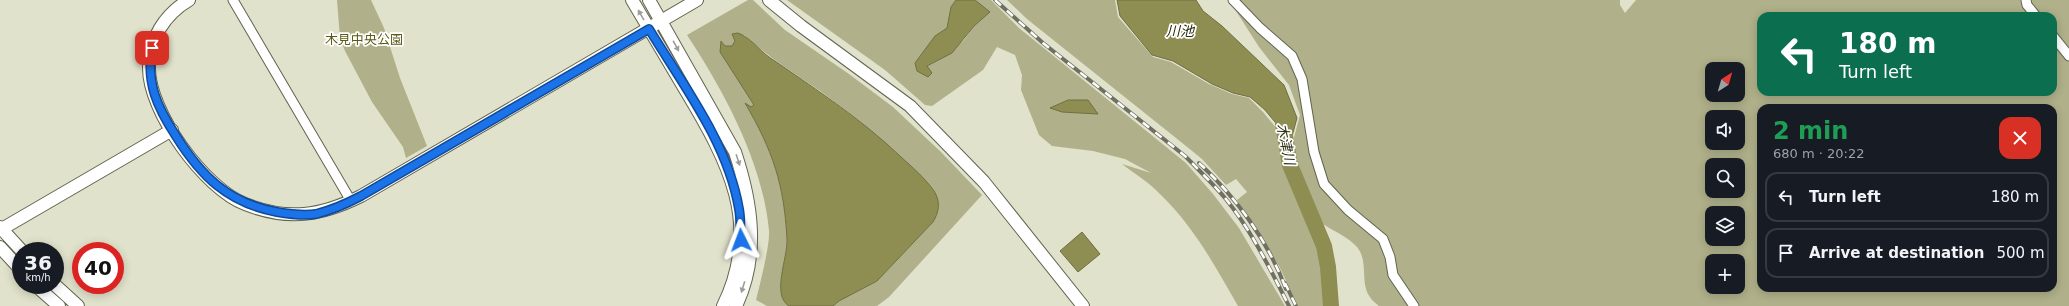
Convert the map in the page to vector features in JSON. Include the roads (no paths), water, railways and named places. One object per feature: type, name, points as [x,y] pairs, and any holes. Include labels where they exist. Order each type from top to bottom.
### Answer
[{"type":"street","points":[[189,0],[172,12],[159,29],[152,48],[149,67],[151,87],[172,130],[186,153],[204,175],[221,189],[243,203],[264,210],[287,214],[314,214],[338,208],[697,0]]},
{"type":"street","points":[[233,0],[351,201]]},
{"type":"street","points":[[632,0],[711,132],[733,183],[739,210],[741,240],[738,266],[723,306]]},
{"type":"street","points":[[649,0],[735,152],[744,179],[750,208],[752,240],[750,267],[736,306]]},
{"type":"street","points":[[769,0],[801,26],[910,106],[984,182],[1083,306]]},
{"type":"street","points":[[1233,0],[1260,28],[1292,56],[1302,79],[1314,152],[1324,184],[1348,210],[1383,239],[1390,257],[1393,276],[1414,306]]},
{"type":"street","points":[[2026,0],[2027,5],[2033,12]]},
{"type":"street","points":[[2057,41],[2069,56]]},
{"type":"street","points":[[13,242],[0,229],[172,130]]},
{"type":"street","points":[[0,247],[12,260]]},
{"type":"street","points":[[64,293],[78,306]]},
{"type":"street","points":[[45,294],[59,306]]},
{"type":"water","points":[[956,0],[975,0],[990,12],[974,26],[952,53],[927,66],[932,73],[928,77],[917,71],[915,63],[935,36],[947,28],[951,7]]},
{"type":"water","name":"川池","points":[[1117,0],[1196,0],[1203,11],[1222,26],[1284,85],[1297,118],[1290,144],[1281,145],[1280,128],[1265,110],[1250,97],[1233,93],[1212,84],[1173,61],[1152,55],[1120,16]]},
{"type":"water","points":[[738,33],[743,35],[769,57],[836,104],[885,142],[914,168],[934,191],[938,199],[938,211],[933,222],[877,281],[839,301],[833,306],[789,306],[784,301],[781,294],[787,239],[780,184],[770,153],[755,120],[745,103],[751,107],[754,105],[720,52],[721,41],[725,46],[732,46],[735,41],[732,34]]},
{"type":"water","points":[[1068,100],[1088,100],[1098,114],[1062,112],[1050,108]]},
{"type":"water","points":[[1082,232],[1100,254],[1078,272],[1060,251]]},
{"type":"waterway","name":"木津川","points":[[1283,124],[1290,165],[1324,246],[1328,267],[1331,306]]},
{"type":"railway","points":[[995,0],[1043,43],[1185,156],[1206,177],[1225,198],[1244,224],[1260,250],[1289,306]]},
{"type":"railway","points":[[1199,163],[1226,190],[1250,221],[1270,254],[1286,289]]},
{"type":"railway","points":[[1285,283],[1296,306]]},
{"type":"park label","name":"木見中央公園","points":[[364,39]]}]
